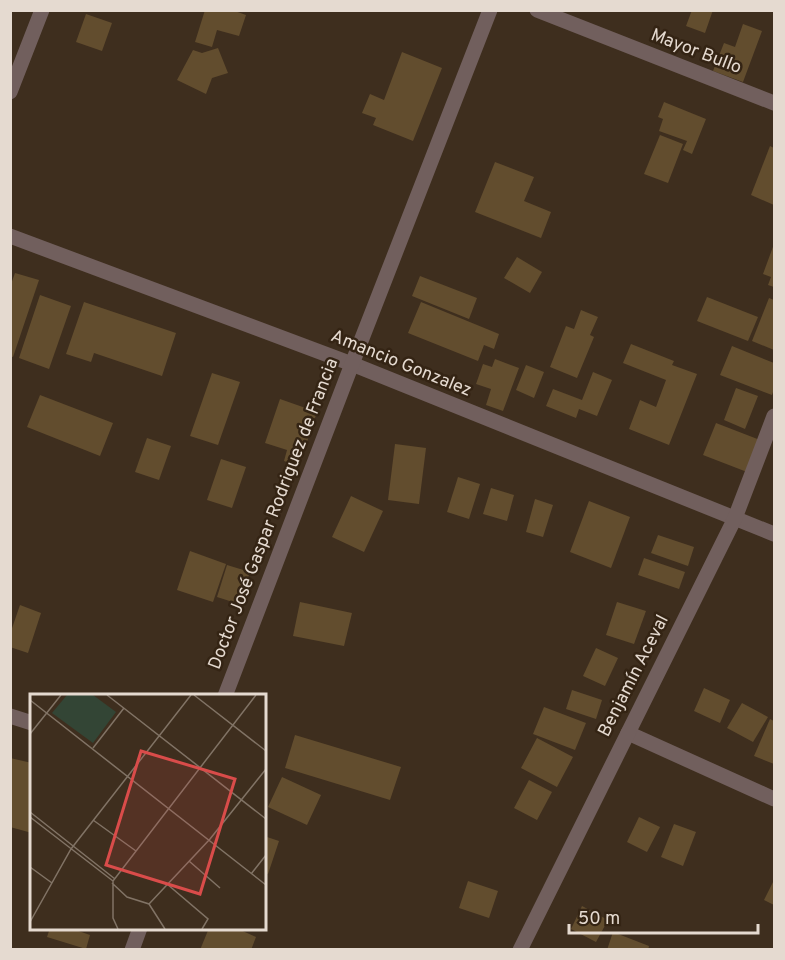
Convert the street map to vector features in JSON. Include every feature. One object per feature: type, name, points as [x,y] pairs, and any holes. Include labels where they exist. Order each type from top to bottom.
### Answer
[{"type":"street","points":[[10,92],[42,10]]},
{"type":"street","name":"Doctor José Gaspar Rodriguez de Francia","points":[[226,694],[490,10]]},
{"type":"street","name":"Mayor Bullo","points":[[537,10],[774,103]]},
{"type":"street","name":"Amancio Gonzalez","points":[[10,236],[352,364],[774,534]]},
{"type":"street","name":"Benjamín Aceval","points":[[520,950],[735,518],[774,416]]},
{"type":"street","points":[[10,716],[30,722]]},
{"type":"street","points":[[628,733],[774,799]]},
{"type":"street","points":[[132,950],[139,930]]},
{"type":"building","points":[[205,10],[232,10],[246,15],[239,36],[217,30],[212,47],[195,42]]},
{"type":"building","points":[[692,10],[713,10],[705,33],[686,26]]},
{"type":"building","points":[[86,14],[112,23],[102,51],[76,42]]},
{"type":"building","points":[[743,24],[762,31],[743,82],[713,71],[724,43],[735,47]]},
{"type":"building","points":[[218,48],[228,73],[212,78],[206,94],[177,80],[193,50],[202,53]]},
{"type":"building","points":[[402,52],[442,68],[413,141],[373,125],[376,118],[362,113],[370,94],[384,100]]},
{"type":"building","points":[[664,102],[706,119],[692,154],[683,150],[687,141],[659,131],[663,119],[658,117]]},
{"type":"building","points":[[660,135],[683,144],[668,183],[644,174]]},
{"type":"building","points":[[770,146],[774,148],[774,205],[751,195]]},
{"type":"building","points":[[495,162],[534,177],[524,201],[551,212],[541,238],[475,212]]},
{"type":"building","points":[[774,244],[774,287],[768,285],[771,277],[763,274]]},
{"type":"building","points":[[517,257],[542,272],[530,293],[504,278]]},
{"type":"building","points":[[15,273],[39,280],[13,357],[10,356],[10,287]]},
{"type":"building","points":[[420,276],[477,298],[469,319],[412,296]]},
{"type":"building","points":[[40,295],[71,306],[49,369],[19,358]]},
{"type":"building","points":[[707,297],[758,317],[748,341],[697,321]]},
{"type":"building","points":[[769,298],[774,300],[774,350],[752,341]]},
{"type":"building","points":[[84,302],[176,333],[162,376],[94,353],[91,362],[66,354]]},
{"type":"building","points":[[421,302],[499,334],[494,349],[484,345],[478,361],[408,333]]},
{"type":"building","points":[[581,310],[598,317],[590,335],[594,337],[577,378],[550,367],[566,326],[574,329]]},
{"type":"building","points":[[631,344],[674,361],[672,365],[697,374],[669,445],[629,429],[640,400],[656,407],[666,380],[623,363]]},
{"type":"building","points":[[732,346],[774,363],[772,395],[720,375]]},
{"type":"building","points":[[495,359],[519,368],[503,411],[486,405],[491,389],[476,384],[483,364],[492,367]]},
{"type":"building","points":[[526,365],[544,372],[534,398],[516,390]]},
{"type":"building","points":[[593,372],[612,380],[597,416],[579,409],[576,418],[546,406],[553,389],[582,400]]},
{"type":"building","points":[[212,373],[240,382],[218,445],[190,436]]},
{"type":"building","points":[[736,388],[758,396],[745,429],[724,420]]},
{"type":"building","points":[[40,395],[113,423],[100,456],[27,427]]},
{"type":"building","points":[[280,399],[317,412],[299,466],[284,461],[287,450],[265,443]]},
{"type":"building","points":[[716,423],[760,440],[747,472],[703,455]]},
{"type":"building","points":[[147,438],[171,446],[159,480],[135,472]]},
{"type":"building","points":[[395,444],[426,448],[419,504],[388,500]]},
{"type":"building","points":[[221,459],[246,467],[232,508],[207,500]]},
{"type":"building","points":[[458,477],[480,484],[469,519],[447,512]]},
{"type":"building","points":[[491,488],[514,495],[507,521],[483,514]]},
{"type":"building","points":[[351,496],[383,511],[364,552],[332,537]]},
{"type":"building","points":[[535,499],[553,505],[543,537],[526,532]]},
{"type":"building","points":[[589,501],[630,517],[611,568],[570,552]]},
{"type":"building","points":[[658,535],[694,547],[688,566],[651,553]]},
{"type":"building","points":[[190,551],[226,564],[213,602],[177,590]]},
{"type":"building","points":[[644,558],[685,572],[679,589],[638,575]]},
{"type":"building","points":[[227,565],[250,572],[239,604],[217,597]]},
{"type":"building","points":[[300,602],[352,613],[344,646],[293,636]]},
{"type":"building","points":[[617,602],[646,611],[634,644],[606,635]]},
{"type":"building","points":[[20,605],[41,613],[28,653],[10,647],[10,634]]},
{"type":"building","points":[[596,648],[618,658],[605,686],[583,676]]},
{"type":"building","points":[[704,688],[730,700],[720,723],[694,711]]},
{"type":"building","points":[[572,690],[602,700],[596,719],[566,709]]},
{"type":"building","points":[[742,703],[768,717],[753,742],[727,728]]},
{"type":"building","points":[[544,707],[586,723],[575,750],[533,734]]},
{"type":"building","points":[[770,719],[774,721],[774,764],[754,756]]},
{"type":"building","points":[[295,735],[401,767],[390,800],[285,768]]},
{"type":"building","points":[[537,738],[573,757],[557,787],[521,768]]},
{"type":"building","points":[[10,758],[30,763],[30,832],[10,827]]},
{"type":"building","points":[[282,777],[321,795],[307,825],[268,807]]},
{"type":"building","points":[[529,780],[552,792],[537,820],[514,808]]},
{"type":"building","points":[[639,817],[660,827],[647,852],[627,842]]},
{"type":"building","points":[[674,824],[696,832],[683,866],[661,857]]},
{"type":"building","points":[[266,837],[279,841],[268,874],[266,874]]},
{"type":"building","points":[[774,880],[774,905],[764,900]]},
{"type":"building","points":[[468,881],[498,891],[489,918],[459,908]]},
{"type":"building","points":[[582,906],[608,920],[596,942],[571,929]]},
{"type":"building","points":[[49,930],[76,930],[90,935],[86,949],[47,937]]},
{"type":"building","points":[[208,930],[240,930],[256,937],[251,950],[200,950]]},
{"type":"building","points":[[613,932],[649,946],[648,950],[607,950]]}]
